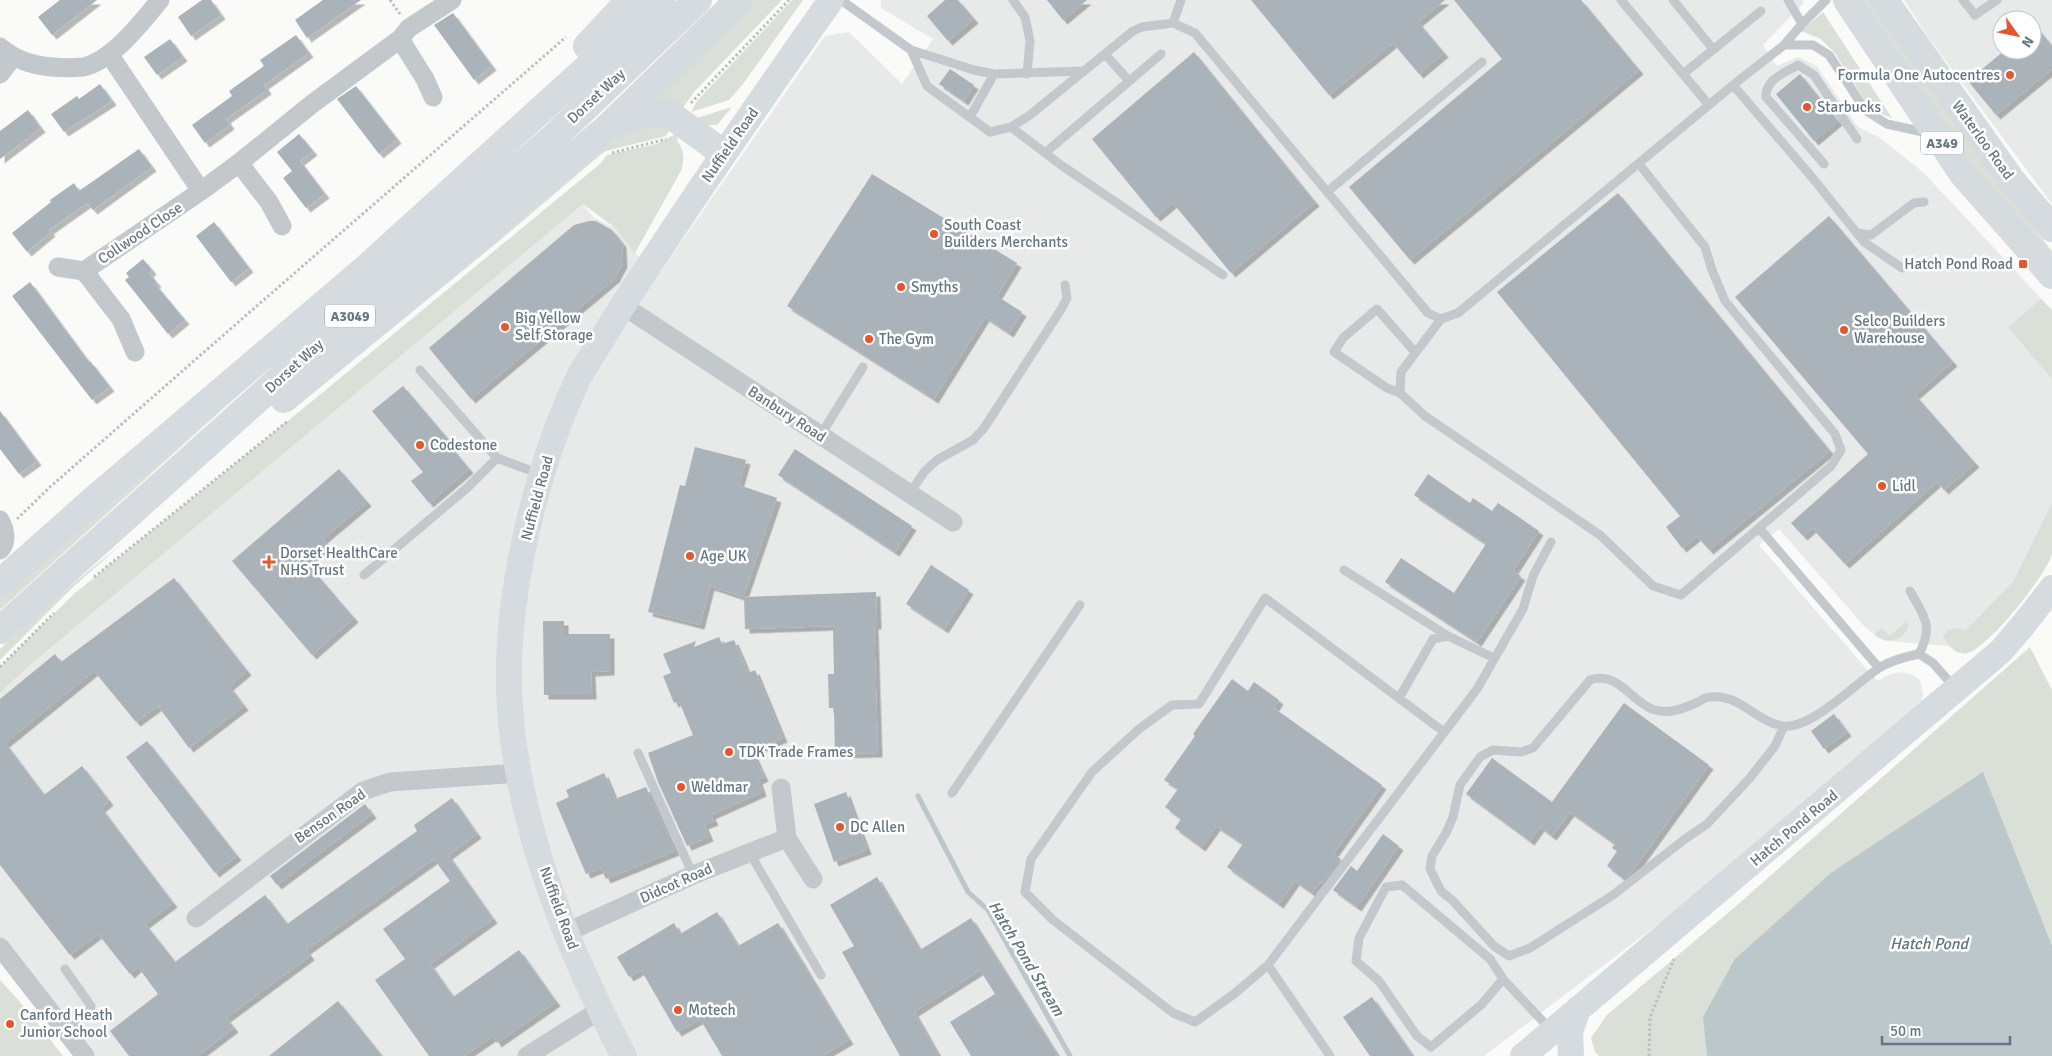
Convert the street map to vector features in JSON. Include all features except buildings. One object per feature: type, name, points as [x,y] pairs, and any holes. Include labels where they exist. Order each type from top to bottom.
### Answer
[{"type":"main road","name":"A3049","points":[[436,204],[630,0]]},
{"type":"main road","name":"Dorset Way","points":[[0,583],[105,490],[363,271],[662,0]]},
{"type":"main road","name":"Dorset Way","points":[[0,630],[554,136],[698,0]]},
{"type":"main road","name":"A3049","points":[[45,588],[132,525],[452,262],[608,127],[739,0]]},
{"type":"main road","name":"A349","points":[[1848,0],[1963,174],[2052,275]]},
{"type":"main road","name":"Waterloo Road","points":[[1884,0],[1973,127],[2050,226]]},
{"type":"main road","points":[[608,127],[648,112],[668,113],[724,153]]},
{"type":"street","points":[[0,74],[6,52],[36,66],[60,68],[84,66],[109,54],[136,30],[160,0]]},
{"type":"street","name":"Collwood Close","points":[[135,352],[121,319],[84,271],[201,191],[312,104],[400,39],[409,28],[452,0]]},
{"type":"street","name":"Nuffield Road","points":[[624,1056],[600,1010],[567,932],[530,821],[519,773],[509,690],[514,613],[524,544],[552,442],[578,378],[622,305],[724,153],[831,0]]},
{"type":"street","points":[[400,39],[426,79],[433,97]]},
{"type":"street","points":[[109,54],[201,191]]},
{"type":"street","points":[[239,163],[269,202],[282,226]]},
{"type":"street","points":[[58,267],[84,271]]},
{"type":"street","name":"Banbury Road","points":[[622,305],[953,522]]},
{"type":"street","points":[[0,550],[3,547],[3,525]]},
{"type":"street","name":"Hatch Pond Road","points":[[1542,1046],[1578,1009],[2001,651],[2052,588]]},
{"type":"street","name":"Benson Road","points":[[196,918],[363,791],[390,782],[519,773]]},
{"type":"street","points":[[781,788],[787,838],[813,879]]},
{"type":"street","name":"Didcot Road","points":[[567,932],[693,875],[787,838]]},
{"type":"street","points":[[0,947],[85,1056]]},
{"type":"street","points":[[1571,1056],[1570,1032],[1578,1009]]},
{"type":"street","points":[[526,1056],[600,1010]]},
{"type":"lane","points":[[841,0],[911,50],[974,70],[994,74],[1084,71]]},
{"type":"lane","points":[[1013,0],[1026,17],[1030,41],[1027,74]]},
{"type":"lane","points":[[1173,23],[1181,0]]},
{"type":"lane","points":[[1621,0],[1709,105]]},
{"type":"lane","points":[[1672,0],[1714,49]]},
{"type":"lane","points":[[1788,0],[1802,24]]},
{"type":"lane","points":[[1400,393],[1401,372],[1441,319],[1458,314],[1733,85],[1784,45],[1826,0]]},
{"type":"lane","points":[[1963,0],[1975,15],[1997,0]]},
{"type":"lane","points":[[1683,74],[1761,11]]},
{"type":"lane","points":[[911,50],[927,86],[990,132],[1011,127],[1030,115],[1132,31],[1142,27],[1173,23],[1195,33],[1428,313],[1441,319]]},
{"type":"lane","points":[[1784,45],[1813,45],[1829,55],[1866,111],[1888,124],[1937,135]]},
{"type":"lane","points":[[1104,54],[1128,82]]},
{"type":"lane","points":[[1045,153],[1161,54]]},
{"type":"lane","points":[[1327,192],[1482,62]]},
{"type":"lane","points":[[1824,164],[1766,96],[1768,83],[1798,65],[1814,75],[1857,139]]},
{"type":"lane","points":[[970,118],[994,74]]},
{"type":"lane","points":[[1733,85],[1811,176],[1864,242],[1902,268]]},
{"type":"lane","points":[[1011,127],[1045,153],[1223,275]]},
{"type":"lane","points":[[1415,352],[1377,309],[1343,338],[1334,352],[1386,388],[1400,393],[1426,416],[1600,535],[1653,586],[1681,595],[1831,466],[1841,450],[1835,434],[1726,301],[1712,270],[1705,247],[1639,164]]},
{"type":"lane","points":[[1857,233],[1871,235],[1914,203],[1924,202]]},
{"type":"lane","points":[[909,494],[925,471],[937,460],[973,440],[984,428],[1062,308],[1067,298],[1065,286]]},
{"type":"lane","points":[[820,436],[863,367]]},
{"type":"lane","points":[[420,370],[497,458],[542,475]]},
{"type":"lane","points":[[364,575],[467,488],[497,458]]},
{"type":"lane","points":[[1759,528],[1879,668]]},
{"type":"lane","points":[[1444,732],[1265,598],[1199,704],[1172,705],[1139,729],[1092,772],[1031,859],[1025,892],[1053,920],[1173,1013],[1195,1022],[1234,994],[1268,965],[1477,689],[1523,609],[1533,576],[1551,542]]},
{"type":"lane","points":[[1344,570],[1448,636],[1494,658]]},
{"type":"lane","points":[[1910,591],[1926,619],[1925,641],[1919,654]]},
{"type":"lane","points":[[952,793],[1080,605]]},
{"type":"lane","points":[[1399,698],[1433,640],[1448,636]]},
{"type":"lane","points":[[1784,726],[1775,746],[1707,824],[1684,839],[1613,895],[1530,948],[1509,956],[1494,946],[1453,901],[1441,891],[1430,869],[1432,856],[1453,817],[1460,785],[1480,757],[1493,750],[1521,752],[1533,748],[1590,680],[1600,677],[1610,679],[1652,709],[1670,713],[1709,697],[1734,700],[1770,722],[1784,726],[1804,723],[1879,668],[1900,658],[1919,654],[1943,672],[1956,690]]},
{"type":"lane","points":[[638,753],[693,875]]},
{"type":"lane","points":[[748,852],[822,974]]},
{"type":"lane","points":[[1503,978],[1482,1004],[1431,1047],[1417,1036],[1379,982],[1356,961],[1360,938],[1386,887],[1402,885],[1490,959],[1503,978],[1542,1046]]},
{"type":"lane","points":[[1268,965],[1330,1056]]},
{"type":"lane","points":[[65,969],[91,1006],[90,1011],[67,1031]]},
{"type":"path","points":[[3,525],[65,474],[570,34]]},
{"type":"path","points":[[1649,1056],[1650,1016],[1674,959]]},
{"type":"shaded area","points":[[752,0],[782,0],[695,91],[682,109],[648,100]]},
{"type":"shaded area","points":[[792,0],[803,0],[743,84],[729,100],[691,112],[697,101]]},
{"type":"shaded area","points":[[881,0],[1802,0],[1804,3],[1763,45],[1777,66],[1798,57],[1817,66],[1858,127],[1879,137],[1924,173],[2052,310],[2052,554],[2039,578],[2021,603],[2000,627],[1973,651],[1966,654],[1957,652],[1948,646],[1880,639],[1865,627],[1779,529],[1759,545],[1877,681],[1898,672],[1911,674],[1920,680],[1923,694],[1920,706],[1715,881],[1484,1056],[85,1056],[0,947],[0,693],[29,666],[583,204],[594,218],[615,228],[656,278],[825,36],[849,32],[902,84],[933,39],[881,8]]},
{"type":"shaded area","points":[[1857,0],[1870,0],[1958,127],[2052,251],[2052,261],[1941,127]]},
{"type":"shaded area","points":[[1904,0],[2052,0],[2052,204],[1928,37]]},
{"type":"shaded area","points":[[1823,12],[1892,118],[1871,110],[1834,52],[1821,39],[1801,31]]},
{"type":"shaded area","points":[[732,107],[717,125],[707,125],[697,118]]},
{"type":"shaded area","points":[[642,122],[672,127],[666,136],[606,151],[599,156],[489,250],[375,340],[622,133]]},
{"type":"shaded area","points":[[679,132],[677,140],[683,154],[682,169],[635,253],[615,228],[583,204],[29,666],[0,693],[0,667],[74,594],[271,435],[601,163],[607,155],[657,144]]},
{"type":"shaded area","points":[[2041,299],[2052,310],[2052,379],[2008,327]]},
{"type":"shaded area","points":[[298,341],[38,576],[0,610],[0,596]]},
{"type":"shaded area","points":[[2052,503],[2052,553],[2040,576],[2016,609],[1988,639],[1976,649],[1967,653],[1956,651],[1943,637],[1947,630],[1955,628],[1965,631],[2013,582]]},
{"type":"shaded area","points":[[123,543],[71,589],[0,660],[0,649],[60,595]]},
{"type":"shaded area","points":[[1902,618],[1908,623],[1908,628],[1901,637],[1889,640],[1874,635],[1882,628],[1890,636],[1906,622]]},
{"type":"shaded area","name":"Hatch Pond","points":[[2030,647],[2052,690],[2052,1056],[1599,1056],[1595,1052],[1591,1038],[1607,1015],[1735,907]]},
{"type":"shaded area","points":[[0,980],[28,1011],[63,1056],[0,1056]]},
{"type":"water","name":"Hatch Pond","points":[[1983,772],[2052,946],[2052,1056],[1707,1056],[1703,1017],[1735,959],[1831,873]]},
{"type":"waterway","name":"Hatch Pond Stream","points":[[918,796],[968,892],[988,910],[1070,1056]]},
{"type":"place","name":"Formula One Autocentres","points":[[2010,75]]},
{"type":"place","name":"Starbucks","points":[[1807,107]]},
{"type":"place","name":"South Coast Builders Merchants","points":[[934,234]]},
{"type":"place","name":"Hatch Pond Road","points":[[2023,264]]},
{"type":"place","name":"Smyths","points":[[901,287]]},
{"type":"place","name":"Big Yellow Self Storage","points":[[505,327]]},
{"type":"place","name":"Selco Builders Warehouse","points":[[1844,330]]},
{"type":"place","name":"The Gym","points":[[869,339]]},
{"type":"place","name":"Codestone","points":[[420,445]]},
{"type":"place","name":"Lidl","points":[[1882,486]]},
{"type":"place","name":"Age UK","points":[[690,556]]},
{"type":"place","name":"Dorset HealthCare NHS Trust","points":[[269,562]]},
{"type":"place","name":"TDK Trade Frames","points":[[729,752]]},
{"type":"place","name":"Weldmar","points":[[681,787]]},
{"type":"place","name":"DC Allen","points":[[840,827]]},
{"type":"place","name":"Motech","points":[[678,1010]]},
{"type":"place","name":"Canford Heath Junior School","points":[[10,1024]]}]
